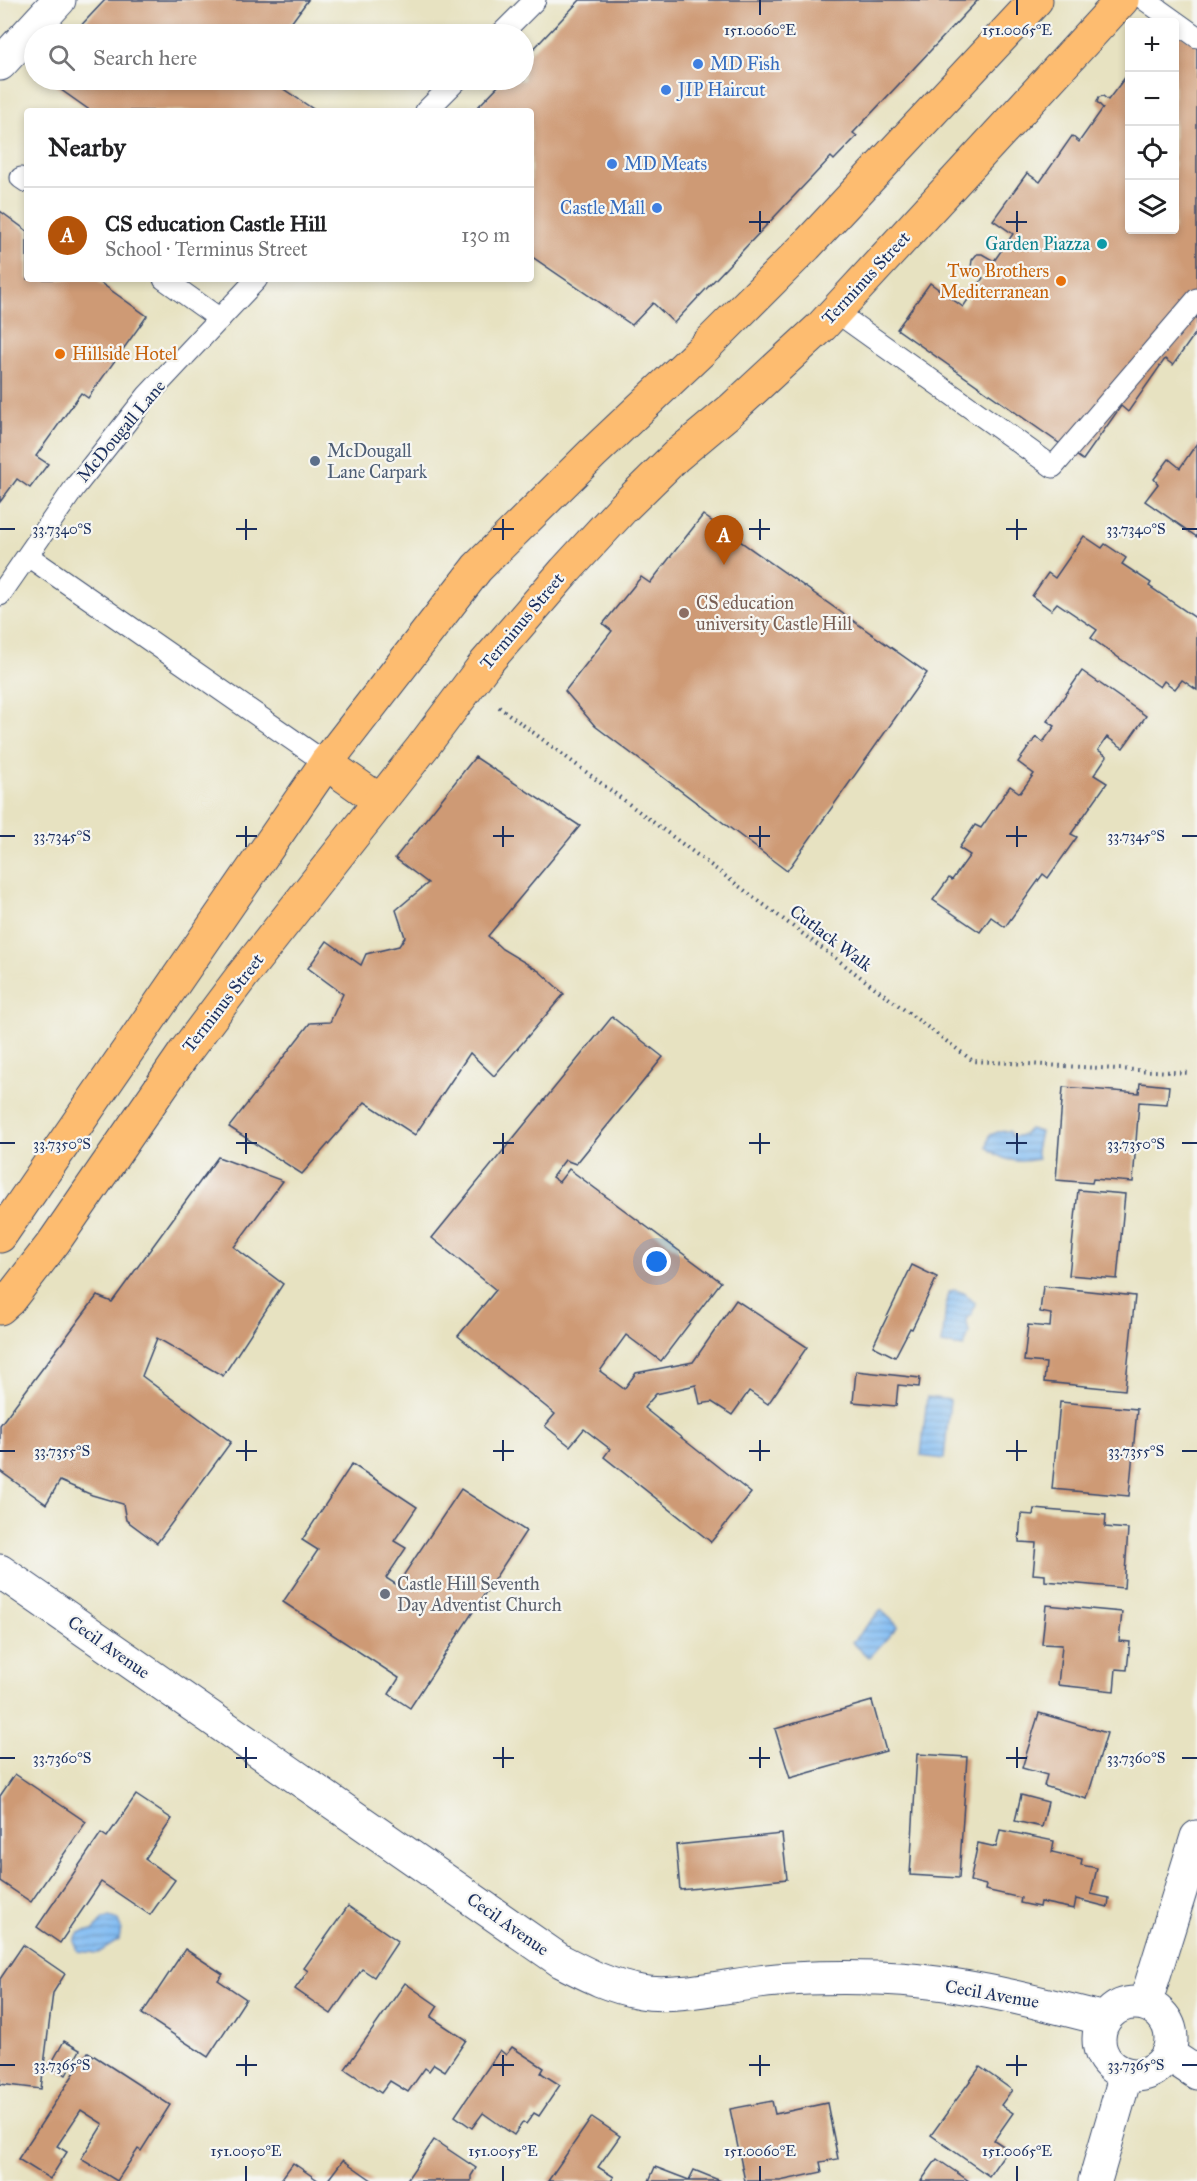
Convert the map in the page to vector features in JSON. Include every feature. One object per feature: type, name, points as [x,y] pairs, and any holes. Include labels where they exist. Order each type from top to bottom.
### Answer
[{"type":"main road","points":[[0,1236],[326,762],[477,568],[806,246],[1036,0]]},
{"type":"main road","name":"Terminus Street","points":[[0,1308],[9,1300],[54,1242],[185,1052],[485,664],[624,507],[676,456],[770,375],[835,312],[1122,0]]},
{"type":"main road","points":[[326,762],[380,801]]},
{"type":"street","points":[[37,24],[59,0]]},
{"type":"street","points":[[0,64],[24,38]]},
{"type":"street","name":"Cecil Avenue","points":[[0,1571],[561,1961],[602,1983],[644,1993],[683,1991],[806,1977],[879,1978],[955,1986],[1030,2000],[1104,2019]]},
{"type":"street","points":[[1145,2004],[1197,1837]]},
{"type":"street","points":[[1122,2004],[1145,2004],[1157,2009],[1165,2018],[1171,2036],[1168,2054],[1161,2064],[1139,2075],[1116,2070],[1101,2052],[1099,2041],[1104,2019],[1122,2004]]},
{"type":"street","points":[[1168,2054],[1197,2073]]},
{"type":"street","points":[[1095,2181],[1126,2074]]},
{"type":"lane","points":[[511,24],[535,0]]},
{"type":"lane","points":[[1145,0],[1197,37]]},
{"type":"lane","points":[[429,108],[447,90]]},
{"type":"lane","points":[[168,282],[220,319]]},
{"type":"lane","name":"McDougall Lane","points":[[0,595],[75,487],[147,396],[254,282]]},
{"type":"lane","points":[[835,312],[1053,467],[1197,299]]},
{"type":"lane","points":[[28,556],[326,762]]},
{"type":"path","name":"Cutlack Walk","points":[[499,707],[973,1060],[1190,1073]]},
{"type":"water","points":[[1029,1129],[1040,1132],[1036,1150],[1038,1159],[1011,1160],[998,1156],[987,1147],[990,1135],[1009,1131],[1013,1137],[1023,1135]]},
{"type":"water","points":[[950,1291],[964,1293],[975,1303],[972,1314],[966,1319],[969,1333],[964,1347],[942,1344],[947,1296]]},
{"type":"water","points":[[927,1397],[950,1400],[944,1459],[921,1456]]},
{"type":"water","points":[[881,1610],[898,1626],[869,1658],[852,1642]]},
{"type":"water","points":[[109,1917],[118,1920],[121,1928],[119,1940],[98,1953],[78,1951],[74,1941],[77,1935],[93,1931],[102,1920]]},
{"type":"building","points":[[105,0],[308,0],[290,24],[82,24]]},
{"type":"building","name":"Castle Mall","points":[[580,0],[978,0],[853,133],[857,136],[834,160],[831,157],[674,323],[653,303],[632,325],[534,258],[534,108],[477,108],[494,90],[534,90],[534,48]]},
{"type":"building","name":"Garden Piazza","points":[[1179,32],[1197,45],[1197,331],[1173,365],[1165,359],[1128,412],[1121,406],[1083,460],[897,329],[930,283],[963,307],[983,278],[971,268],[972,260],[977,254],[982,254],[994,261],[1013,234],[993,220],[1027,173],[1040,182],[1072,136],[1079,142],[1103,108],[1097,102],[1099,97],[1103,96],[1108,100],[1125,78],[1125,234],[1179,234]]},
{"type":"building","points":[[61,90],[285,90],[312,108],[87,108]]},
{"type":"building","name":"Hillside Hotel","points":[[0,211],[24,229],[24,282],[99,282],[147,316],[88,398],[81,393],[36,456],[48,464],[30,488],[17,479],[0,502]]},
{"type":"building","points":[[1197,443],[1197,537],[1145,501],[1158,484],[1154,479],[1169,459],[1180,468]]},
{"type":"building","points":[[703,515],[927,673],[787,871],[595,726],[565,691],[612,631],[603,624],[641,577],[650,583]]},
{"type":"building","points":[[1084,536],[1102,548],[1105,544],[1126,558],[1122,564],[1151,583],[1149,586],[1197,619],[1197,690],[1182,680],[1175,689],[1164,681],[1160,687],[1091,638],[1097,630],[1057,603],[1051,610],[1032,596],[1048,573],[1055,578]]},
{"type":"building","points":[[1082,671],[1146,716],[1123,748],[1107,737],[1098,750],[1107,756],[1094,775],[1107,783],[1071,834],[1077,837],[1048,878],[1043,874],[1005,927],[991,917],[980,932],[933,900],[949,878],[952,880],[970,855],[959,848],[975,825],[981,828],[1010,786],[1020,793],[1034,774],[1018,762],[1036,737],[1043,742],[1055,726],[1047,721]]},
{"type":"building","points":[[475,757],[580,826],[488,936],[502,949],[539,971],[564,994],[494,1076],[470,1053],[415,1135],[365,1102],[302,1174],[229,1127],[310,1023],[330,1022],[343,994],[308,968],[327,941],[361,965],[366,954],[399,946],[405,937],[396,910],[428,883],[395,858]]},
{"type":"building","points":[[612,1017],[663,1057],[576,1164],[565,1160],[552,1177],[559,1182],[569,1169],[721,1282],[661,1361],[626,1335],[600,1371],[624,1389],[636,1373],[693,1362],[736,1300],[807,1347],[768,1404],[749,1391],[732,1415],[712,1402],[700,1404],[696,1385],[656,1394],[644,1408],[751,1493],[711,1542],[604,1457],[610,1449],[584,1429],[570,1446],[545,1426],[555,1414],[458,1336],[496,1290],[432,1238]]},
{"type":"building","points":[[1140,1083],[1169,1086],[1167,1104],[1139,1102],[1133,1182],[1093,1179],[1092,1183],[1056,1180],[1063,1087],[1139,1093]]},
{"type":"building","points":[[218,1157],[283,1181],[234,1247],[283,1284],[223,1376],[157,1338],[142,1376],[231,1442],[157,1543],[126,1520],[123,1504],[92,1495],[60,1481],[46,1504],[0,1471],[0,1425],[97,1296],[112,1302]]},
{"type":"building","points":[[1078,1190],[1125,1194],[1117,1279],[1069,1275]]},
{"type":"building","points":[[912,1265],[937,1277],[912,1329],[910,1328],[895,1357],[873,1346]]},
{"type":"building","points":[[1043,1286],[1135,1296],[1125,1390],[1044,1382],[1046,1363],[1024,1361],[1028,1325],[1050,1327],[1051,1314],[1040,1312]]},
{"type":"building","points":[[856,1371],[920,1378],[919,1387],[898,1385],[896,1406],[853,1402]]},
{"type":"building","points":[[1060,1402],[1137,1409],[1129,1496],[1052,1489]]},
{"type":"building","points":[[352,1464],[417,1507],[394,1541],[406,1548],[386,1578],[397,1585],[461,1489],[526,1531],[410,1708],[389,1694],[399,1678],[283,1602],[318,1550],[302,1540]]},
{"type":"building","points":[[1034,1509],[1106,1515],[1105,1527],[1128,1529],[1124,1588],[1045,1581],[1045,1575],[1033,1574],[1036,1543],[1019,1542],[1021,1514],[1033,1515]]},
{"type":"building","points":[[1046,1605],[1122,1612],[1119,1641],[1130,1642],[1127,1670],[1116,1669],[1114,1691],[1058,1685],[1062,1645],[1042,1644]]},
{"type":"building","points":[[872,1701],[886,1751],[790,1778],[775,1729]]},
{"type":"building","points":[[1039,1713],[1107,1733],[1087,1799],[1044,1786],[1047,1775],[1022,1768]]},
{"type":"building","points":[[917,1754],[967,1757],[959,1878],[910,1875]]},
{"type":"building","points":[[15,1774],[86,1822],[31,1902],[0,1881],[0,1796]]},
{"type":"building","points":[[136,1795],[172,1819],[145,1859],[175,1880],[150,1915],[101,1882],[60,1943],[37,1927],[101,1833],[107,1837]]},
{"type":"building","points":[[1021,1795],[1048,1802],[1042,1827],[1015,1821]]},
{"type":"building","points":[[1000,1830],[1054,1841],[1052,1852],[1082,1859],[1081,1865],[1097,1868],[1091,1894],[1109,1898],[1108,1907],[1076,1899],[1074,1909],[1040,1902],[1039,1907],[1020,1903],[1021,1898],[985,1890],[986,1885],[970,1881],[978,1843],[996,1847]]},
{"type":"building","points":[[782,1834],[787,1879],[680,1890],[676,1845]]},
{"type":"building","points":[[348,1906],[398,1941],[374,1977],[362,1969],[331,2014],[295,1989],[308,1971],[304,1968]]},
{"type":"building","points":[[23,1945],[65,1974],[53,1993],[41,2089],[0,2084],[0,1979]]},
{"type":"building","points":[[185,1949],[223,1974],[218,1980],[246,1999],[208,2057],[142,2014]]},
{"type":"building","points":[[405,1983],[438,2006],[431,2017],[466,2040],[445,2071],[434,2064],[429,2071],[425,2068],[408,2092],[390,2081],[381,2093],[345,2069]]},
{"type":"building","points":[[64,2041],[80,2050],[66,2075],[50,2066]]},
{"type":"building","points":[[512,2047],[544,2068],[541,2073],[560,2085],[539,2116],[534,2113],[526,2124],[523,2122],[514,2135],[483,2113],[472,2128],[455,2116],[500,2050],[506,2055]]},
{"type":"building","points":[[88,2052],[170,2105],[141,2151],[138,2149],[117,2181],[81,2159],[103,2124],[81,2110],[57,2146],[67,2152],[50,2179],[18,2159]]},
{"type":"building","points":[[980,2067],[1012,2090],[1001,2105],[1013,2113],[994,2140],[1008,2149],[989,2176],[931,2135]]},
{"type":"building","points":[[772,2101],[775,2114],[827,2103],[838,2159],[820,2162],[822,2172],[780,2181],[745,2181],[730,2109]]},
{"type":"building","points":[[592,2117],[620,2136],[598,2167],[614,2177],[611,2181],[548,2181]]},
{"type":"building","points":[[434,2140],[476,2168],[471,2181],[406,2181]]},
{"type":"building","points":[[937,2159],[969,2181],[921,2181]]},
{"type":"building","points":[[343,2160],[373,2181],[327,2181]]},
{"type":"building","points":[[293,2163],[319,2181],[280,2181]]},
{"type":"building","points":[[655,2167],[689,2180],[694,2170],[721,2181],[649,2181]]},
{"type":"place","name":"MD Fish","points":[[698,64]]},
{"type":"place","name":"JIP Haircut","points":[[666,90]]},
{"type":"place","name":"MD Meats","points":[[612,164]]},
{"type":"place","name":"Castle Mall","points":[[657,208]]},
{"type":"place","name":"Garden Piazza","points":[[1102,244]]},
{"type":"place","name":"Two Brothers Mediterranean","points":[[1061,281]]},
{"type":"place","name":"Hillside Hotel","points":[[60,354]]},
{"type":"place","name":"McDougall Lane Carpark","points":[[315,461]]},
{"type":"place","name":"CS education Castle Hill","points":[[724,565]]},
{"type":"place","name":"CS education university Castle Hill","points":[[684,613]]},
{"type":"place","name":"Castle Hill Seventh Day Adventist Church","points":[[385,1594]]}]
